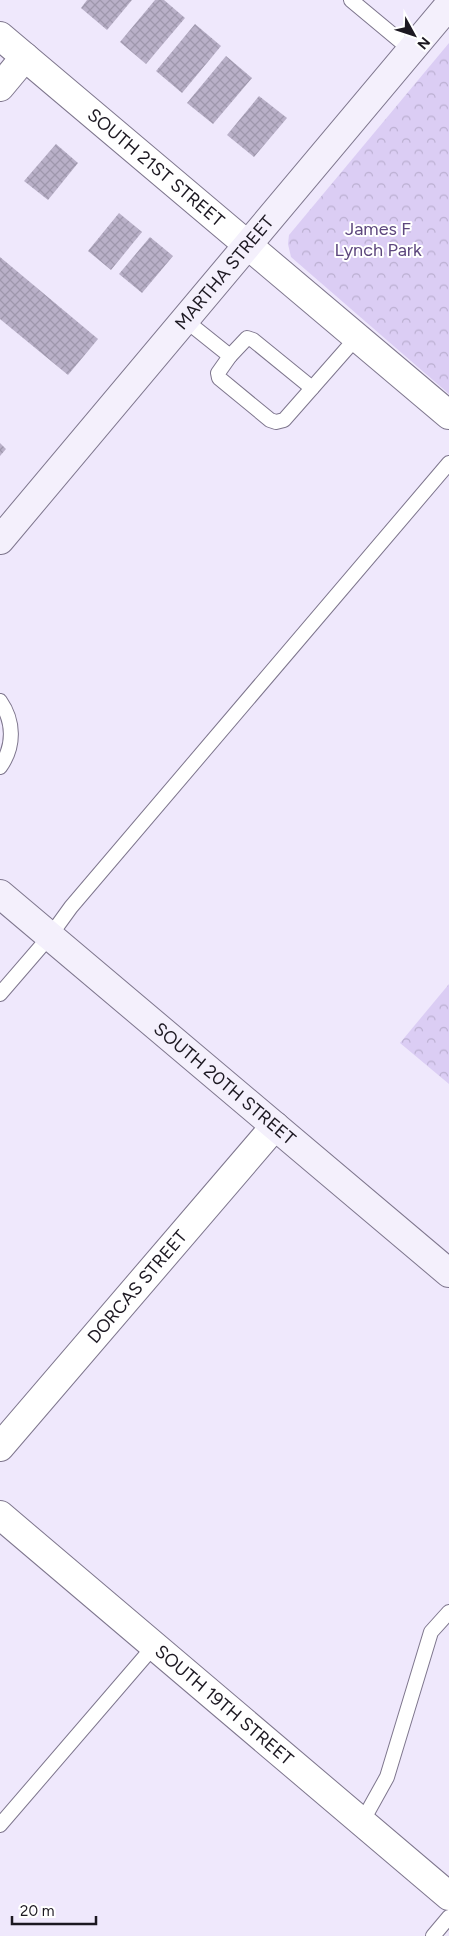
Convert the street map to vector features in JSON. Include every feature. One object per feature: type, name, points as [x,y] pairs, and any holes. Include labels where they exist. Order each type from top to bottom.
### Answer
[{"type":"main road","name":"MARTHA STREET","points":[[0,540],[449,5]]},
{"type":"main road","name":"SOUTH 20TH STREET","points":[[0,894],[449,1273]]},
{"type":"street","name":"SOUTH 21ST STREET","points":[[0,36],[449,415]]},
{"type":"street","points":[[0,86],[25,57]]},
{"type":"street","name":"DORCAS STREET","points":[[0,1447],[275,1126]]},
{"type":"street","name":"SOUTH 19TH STREET","points":[[0,1515],[449,1896]]},
{"type":"lane","points":[[351,0],[412,50]]},
{"type":"lane","points":[[185,320],[230,356]]},
{"type":"lane","points":[[312,388],[253,340],[247,338],[230,356],[218,373],[219,378],[270,420],[276,422],[284,420],[357,337]]},
{"type":"lane","points":[[0,994],[449,463]]},
{"type":"lane","points":[[0,701],[8,712],[12,730],[6,758],[0,766]]},
{"type":"lane","points":[[362,1822],[387,1777],[431,1632],[449,1612]]},
{"type":"lane","points":[[0,1825],[154,1646]]},
{"type":"lane","points":[[433,1936],[449,1917]]},
{"type":"green space","name":"James F Lynch Park","points":[[449,43],[449,394],[291,257],[288,244],[289,235]]},
{"type":"green space","points":[[449,984],[449,1084],[400,1043]]},
{"type":"building","points":[[87,0],[132,0],[107,30],[81,8]]},
{"type":"building","points":[[155,0],[164,0],[185,18],[146,64],[120,42]]},
{"type":"building","points":[[195,24],[221,46],[182,93],[156,71]]},
{"type":"building","points":[[226,56],[252,78],[213,124],[187,103]]},
{"type":"building","points":[[259,96],[287,118],[254,157],[227,135]]},
{"type":"building","points":[[56,144],[78,163],[48,200],[24,181]]},
{"type":"building","points":[[119,213],[142,232],[111,270],[88,251]]},
{"type":"building","points":[[150,237],[173,256],[142,293],[119,274]]},
{"type":"building","points":[[0,257],[98,339],[68,375],[0,319]]},
{"type":"building","points":[[0,443],[6,449],[0,456]]}]
